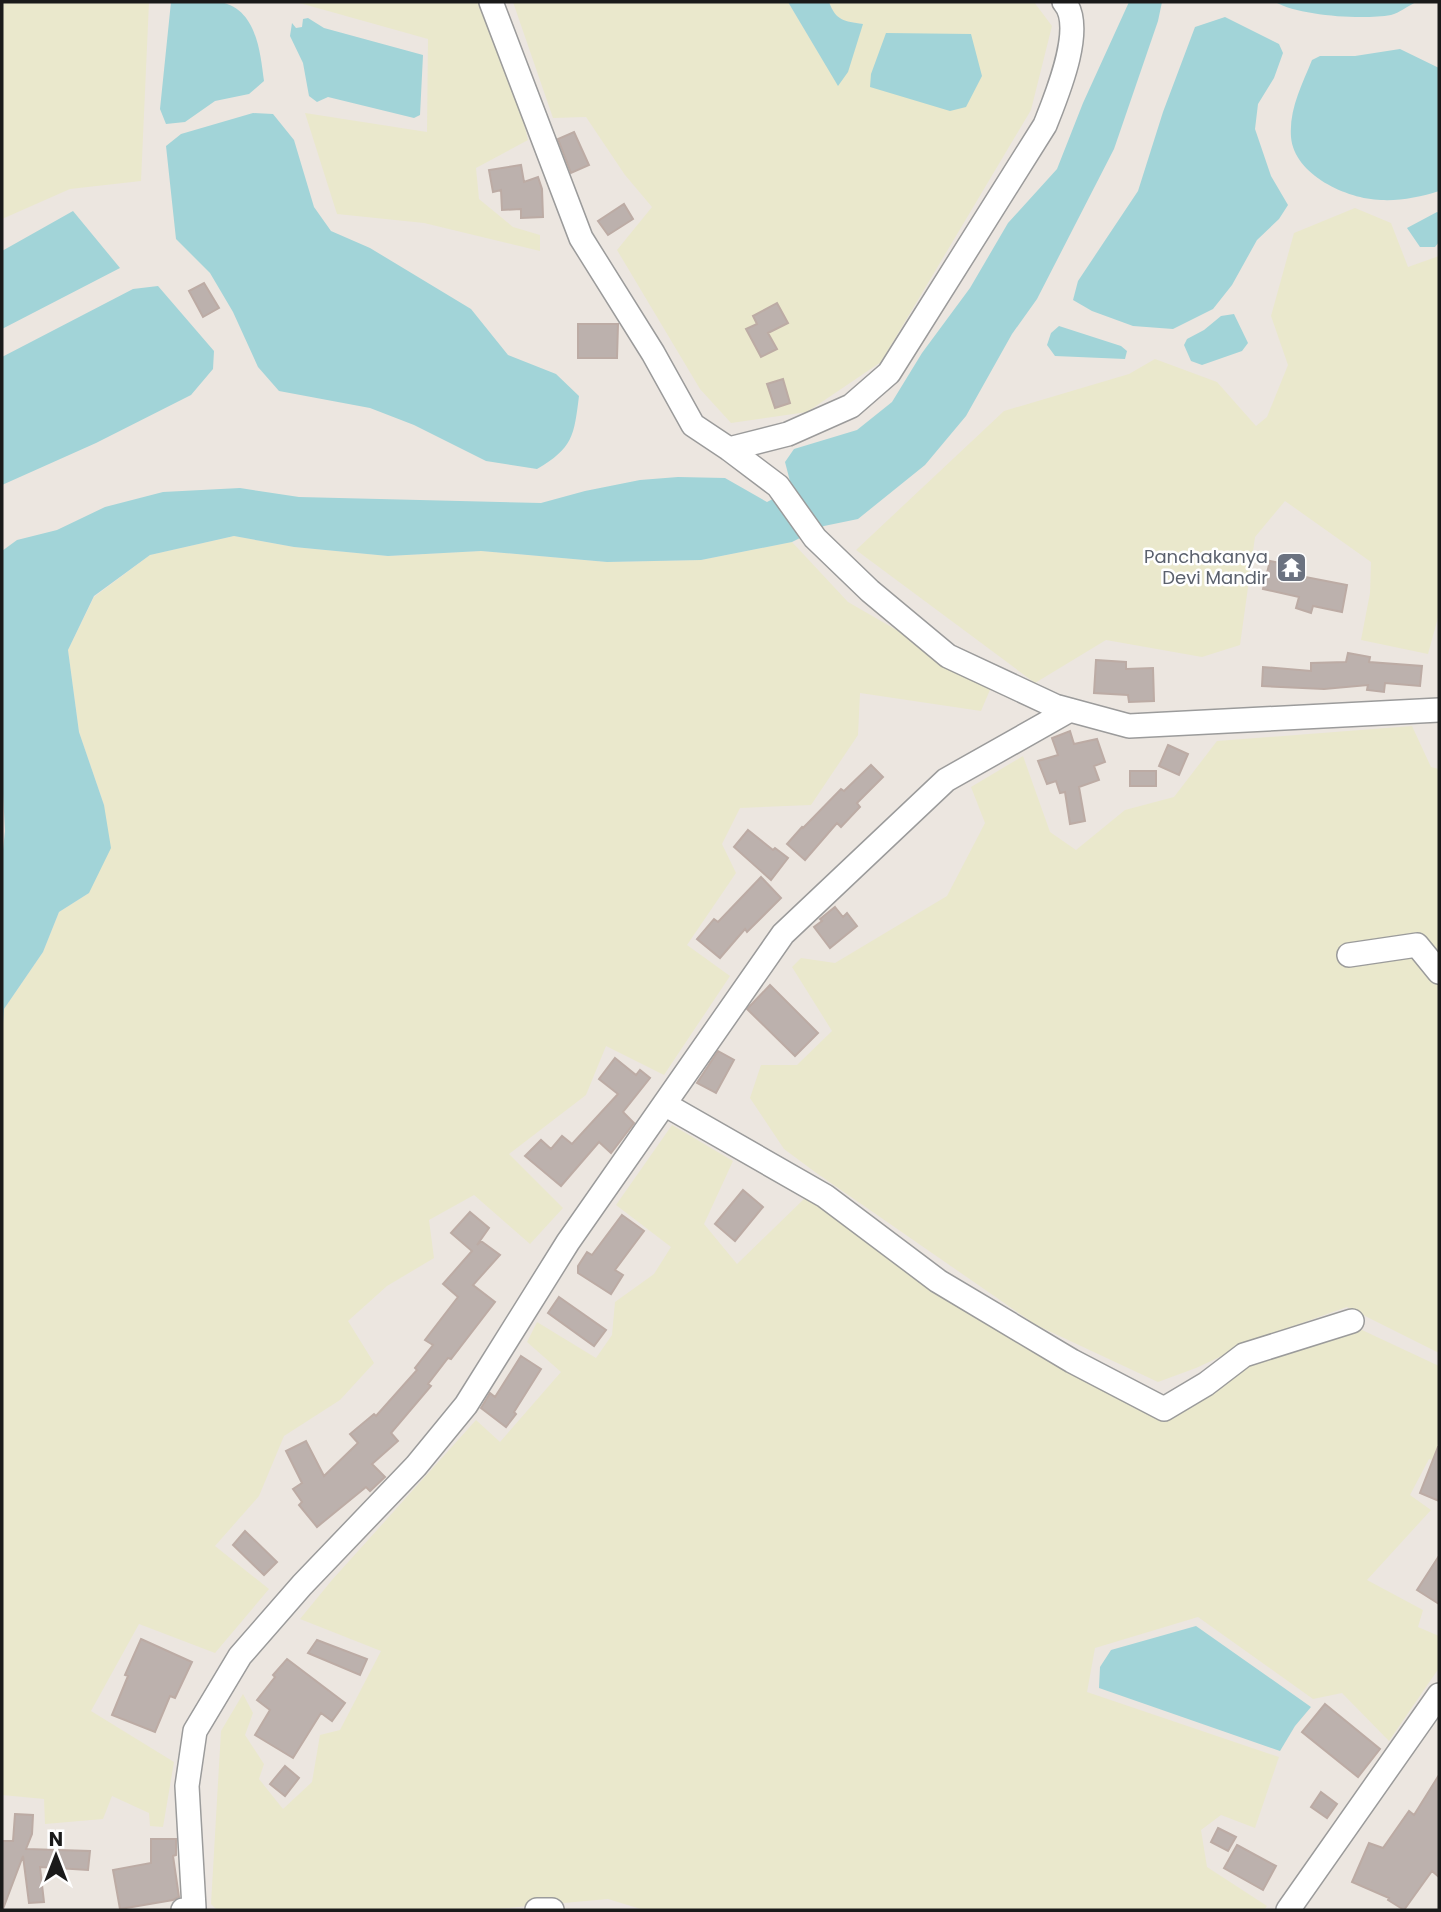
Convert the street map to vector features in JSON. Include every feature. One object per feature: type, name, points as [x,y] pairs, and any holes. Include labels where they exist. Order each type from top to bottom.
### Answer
[{"type":"street","points":[[491,2],[582,238],[653,353],[693,425],[778,486],[815,538],[870,592],[948,656],[1055,706],[1129,726],[1439,710]]},
{"type":"street","points":[[729,449],[788,434],[851,406],[890,373],[1045,125],[1063,80],[1072,24],[1064,2]]},
{"type":"street","points":[[191,1909],[187,1786],[195,1731],[240,1656],[302,1585],[416,1466],[466,1405],[568,1242],[783,934],[946,780],[1070,710]]},
{"type":"street","points":[[1349,955],[1417,945],[1439,972]]},
{"type":"street","points":[[666,1105],[825,1196],[938,1280],[1072,1361],[1164,1409],[1206,1384],[1244,1355],[1352,1321]]},
{"type":"street","points":[[1288,1910],[1439,1696]]},
{"type":"street","points":[[537,1910],[552,1910]]},
{"type":"shaded area","points":[[2,2],[149,2],[141,181],[70,189],[2,219]]},
{"type":"shaded area","points":[[296,2],[482,2],[515,87],[528,140],[476,168],[479,199],[513,227],[540,235],[540,251],[424,223],[337,214],[305,113],[427,132],[428,39]]},
{"type":"shaded area","points":[[513,2],[788,2],[838,85],[862,24],[844,21],[833,13],[829,2],[1034,2],[1052,26],[1031,110],[881,362],[807,412],[731,423],[700,389],[617,250],[652,207],[625,175],[586,117],[553,118]]},
{"type":"shaded area","points":[[1355,208],[1391,223],[1408,267],[1439,256],[1439,614],[1428,654],[1361,640],[1370,593],[1371,562],[1285,501],[1255,537],[1240,645],[1202,657],[1106,640],[1035,683],[856,550],[1004,411],[1129,374],[1155,359],[1217,382],[1256,426],[1267,417],[1288,365],[1271,316],[1294,233]]},
{"type":"shaded area","points":[[234,536],[294,547],[388,556],[481,551],[607,562],[701,560],[792,542],[848,602],[992,685],[981,711],[860,693],[858,735],[811,805],[740,808],[722,844],[736,873],[687,945],[730,976],[664,1075],[606,1046],[586,1095],[509,1154],[563,1208],[530,1244],[474,1195],[429,1220],[434,1258],[387,1286],[348,1321],[374,1363],[340,1400],[284,1436],[259,1496],[215,1546],[269,1589],[215,1653],[139,1624],[91,1711],[174,1762],[163,1827],[150,1826],[149,1813],[112,1796],[103,1819],[45,1824],[44,1799],[2,1795],[4,1009],[43,952],[59,912],[89,893],[104,805],[79,732],[68,650],[94,597],[150,555]]},
{"type":"shaded area","points":[[1412,726],[1431,767],[1439,769],[1439,1353],[1347,1307],[1265,1336],[1196,1368],[1158,1382],[1036,1325],[815,1172],[784,1149],[750,1098],[761,1065],[797,1065],[832,1031],[792,967],[801,958],[835,963],[947,896],[985,823],[971,787],[1023,756],[1050,832],[1076,850],[1125,810],[1174,797],[1217,741]]},
{"type":"shaded area","points":[[672,1125],[733,1161],[704,1224],[737,1264],[805,1198],[1019,1340],[1167,1416],[1238,1368],[1362,1330],[1439,1366],[1439,1463],[1429,1459],[1410,1495],[1431,1510],[1367,1580],[1423,1610],[1418,1627],[1439,1636],[1439,1668],[1389,1741],[1342,1693],[1313,1699],[1198,1617],[1095,1648],[1087,1692],[1279,1757],[1255,1828],[1221,1815],[1201,1830],[1207,1867],[1267,1906],[1264,1910],[644,1910],[608,1899],[485,1910],[217,1910],[211,1904],[221,1731],[243,1694],[253,1713],[245,1735],[264,1764],[259,1779],[283,1809],[312,1782],[320,1735],[340,1730],[381,1651],[300,1619],[476,1420],[500,1442],[561,1372],[527,1342],[537,1322],[596,1358],[612,1335],[615,1302],[654,1274],[671,1247],[616,1205]]},
{"type":"water","points":[[171,2],[220,2],[242,13],[249,22],[258,45],[264,81],[249,94],[215,101],[185,122],[166,124],[160,109]]},
{"type":"water","points":[[788,2],[829,2],[838,17],[863,24],[848,72],[838,86]]},
{"type":"water","points":[[1129,2],[1162,2],[1158,21],[1114,149],[1037,299],[1012,334],[966,416],[925,465],[858,519],[824,526],[792,542],[701,560],[607,562],[481,551],[388,556],[294,547],[234,536],[150,555],[94,596],[68,650],[79,732],[104,805],[111,848],[89,893],[59,912],[43,952],[4,1009],[2,1037],[2,859],[5,831],[2,775],[2,551],[17,540],[57,530],[105,507],[163,492],[240,488],[299,497],[541,503],[640,480],[678,477],[725,478],[767,502],[792,489],[785,462],[794,449],[857,430],[892,402],[922,353],[970,288],[1008,223],[1057,169],[1083,103]]},
{"type":"water","points":[[1275,2],[1416,2],[1391,15],[1364,17],[1315,14]]},
{"type":"water","points":[[1225,17],[1279,44],[1283,53],[1274,78],[1258,104],[1255,129],[1271,176],[1288,205],[1279,219],[1257,240],[1232,285],[1213,309],[1173,329],[1133,326],[1092,311],[1073,300],[1078,281],[1138,191],[1163,112],[1195,27]]},
{"type":"water","points":[[308,18],[324,28],[423,55],[420,115],[414,118],[328,97],[317,102],[309,96],[303,63],[290,36],[292,23],[296,28],[302,27],[303,19]]},
{"type":"water","points":[[886,33],[971,34],[982,76],[966,107],[950,111],[870,87],[871,74]]},
{"type":"water","points":[[1400,49],[1439,68],[1439,191],[1388,200],[1367,199],[1338,190],[1302,163],[1294,151],[1291,137],[1294,107],[1312,60],[1320,56],[1355,56]]},
{"type":"water","points":[[253,113],[273,114],[294,140],[314,207],[331,231],[370,248],[471,309],[508,355],[556,374],[579,396],[570,440],[558,454],[537,469],[486,461],[414,425],[370,408],[279,391],[258,367],[233,312],[210,273],[176,239],[166,146],[181,134]]},
{"type":"water","points":[[73,211],[120,268],[2,329],[2,251]]},
{"type":"water","points":[[1437,212],[1439,242],[1435,247],[1420,247],[1407,228]]},
{"type":"water","points":[[158,286],[214,351],[213,369],[191,395],[96,443],[2,485],[2,357],[133,289]]},
{"type":"water","points":[[1234,314],[1248,343],[1242,351],[1202,365],[1191,361],[1184,345],[1187,339],[1221,316]]},
{"type":"water","points":[[1059,326],[1121,346],[1127,351],[1125,359],[1055,356],[1047,345],[1051,333]]},
{"type":"water","points":[[1196,1626],[1311,1707],[1295,1726],[1280,1751],[1099,1688],[1100,1667],[1111,1650]]},
{"type":"building","points":[[574,132],[589,165],[571,173],[558,139]]},
{"type":"building","points":[[521,165],[524,182],[538,177],[542,189],[543,217],[521,218],[521,209],[502,210],[501,190],[493,192],[489,170]]},
{"type":"building","points":[[624,204],[633,219],[608,235],[598,221]]},
{"type":"building","points":[[204,283],[219,308],[203,317],[189,291]]},
{"type":"building","points":[[777,303],[788,323],[768,333],[777,349],[761,357],[746,329],[757,324],[753,316]]},
{"type":"building","points":[[578,324],[618,324],[617,358],[578,358]]},
{"type":"building","points":[[783,379],[790,403],[775,408],[767,384]]},
{"type":"building","points":[[1270,561],[1296,566],[1295,575],[1347,585],[1342,612],[1313,606],[1311,613],[1296,608],[1299,597],[1263,589]]},
{"type":"building","points":[[1348,653],[1370,657],[1369,662],[1422,666],[1420,686],[1385,683],[1384,692],[1367,690],[1368,685],[1324,689],[1262,686],[1263,667],[1311,671],[1311,663],[1346,662]]},
{"type":"building","points":[[1096,660],[1126,662],[1126,669],[1153,668],[1154,701],[1129,702],[1128,695],[1094,693]]},
{"type":"building","points":[[1070,731],[1074,744],[1097,739],[1105,762],[1094,766],[1099,780],[1079,787],[1085,821],[1070,824],[1065,792],[1060,793],[1056,781],[1047,784],[1038,761],[1058,755],[1052,738]]},
{"type":"building","points":[[1168,745],[1188,754],[1179,775],[1159,766]]},
{"type":"building","points":[[871,765],[883,777],[857,803],[860,807],[841,827],[837,823],[805,860],[787,844],[841,789],[844,791]]},
{"type":"building","points":[[1130,771],[1156,771],[1156,786],[1130,786]]},
{"type":"building","points":[[748,830],[788,858],[771,880],[734,847]]},
{"type":"building","points":[[761,877],[781,898],[747,932],[745,929],[720,958],[697,939],[714,919],[718,922]]},
{"type":"building","points":[[835,907],[843,917],[847,913],[857,926],[830,948],[814,927]]},
{"type":"building","points":[[770,985],[818,1033],[795,1056],[747,1009]]},
{"type":"building","points":[[718,1051],[734,1060],[716,1093],[697,1083]]},
{"type":"building","points":[[615,1058],[636,1075],[640,1070],[650,1078],[623,1112],[634,1123],[611,1153],[599,1142],[561,1186],[525,1156],[541,1140],[551,1149],[562,1136],[572,1144],[618,1094],[599,1079]]},
{"type":"building","points":[[743,1190],[763,1207],[735,1241],[715,1224]]},
{"type":"building","points":[[470,1212],[489,1228],[477,1245],[481,1241],[500,1255],[473,1285],[495,1302],[428,1384],[431,1386],[391,1433],[398,1441],[372,1464],[385,1477],[370,1491],[366,1487],[317,1527],[299,1505],[302,1502],[293,1489],[302,1483],[286,1451],[306,1441],[324,1476],[358,1443],[350,1434],[374,1414],[376,1416],[417,1370],[415,1368],[433,1345],[425,1340],[458,1297],[443,1284],[472,1251],[451,1233]]},
{"type":"building","points":[[622,1215],[644,1231],[615,1270],[623,1275],[611,1294],[578,1273],[578,1266],[587,1252],[592,1255]]},
{"type":"building","points":[[559,1297],[606,1330],[594,1346],[548,1313]]},
{"type":"building","points":[[521,1356],[541,1369],[506,1427],[481,1408],[490,1393],[495,1397]]},
{"type":"building","points":[[1439,1447],[1439,1501],[1420,1493]]},
{"type":"building","points":[[245,1531],[277,1562],[264,1575],[233,1545]]},
{"type":"building","points":[[1439,1556],[1439,1604],[1417,1590]]},
{"type":"building","points":[[141,1639],[192,1662],[175,1698],[170,1696],[155,1732],[112,1715],[128,1676],[125,1675]]},
{"type":"building","points":[[317,1640],[367,1659],[360,1675],[308,1653]]},
{"type":"building","points":[[287,1659],[345,1703],[332,1721],[321,1713],[293,1758],[255,1735],[270,1710],[257,1700]]},
{"type":"building","points":[[1325,1704],[1380,1749],[1358,1777],[1302,1732]]},
{"type":"building","points":[[285,1766],[299,1778],[285,1796],[270,1784]]},
{"type":"building","points":[[1439,1775],[1439,1877],[1432,1871],[1404,1910],[1388,1900],[1389,1898],[1352,1882],[1369,1843],[1383,1848],[1409,1811],[1414,1815]]},
{"type":"building","points":[[1321,1792],[1337,1804],[1327,1818],[1311,1807]]},
{"type":"building","points":[[15,1814],[33,1815],[32,1834],[26,1849],[90,1851],[88,1870],[40,1867],[44,1902],[29,1903],[23,1856],[3,1909],[2,1841],[13,1841]]},
{"type":"building","points":[[1218,1828],[1236,1837],[1228,1851],[1211,1842]]},
{"type":"building","points":[[151,1839],[176,1839],[176,1855],[173,1856],[179,1897],[120,1909],[113,1870],[151,1863]]},
{"type":"building","points":[[1237,1845],[1276,1866],[1263,1890],[1224,1868]]},
{"type":"place","name":"Panchakanya Devi Mandir","points":[[1291,567]]}]
